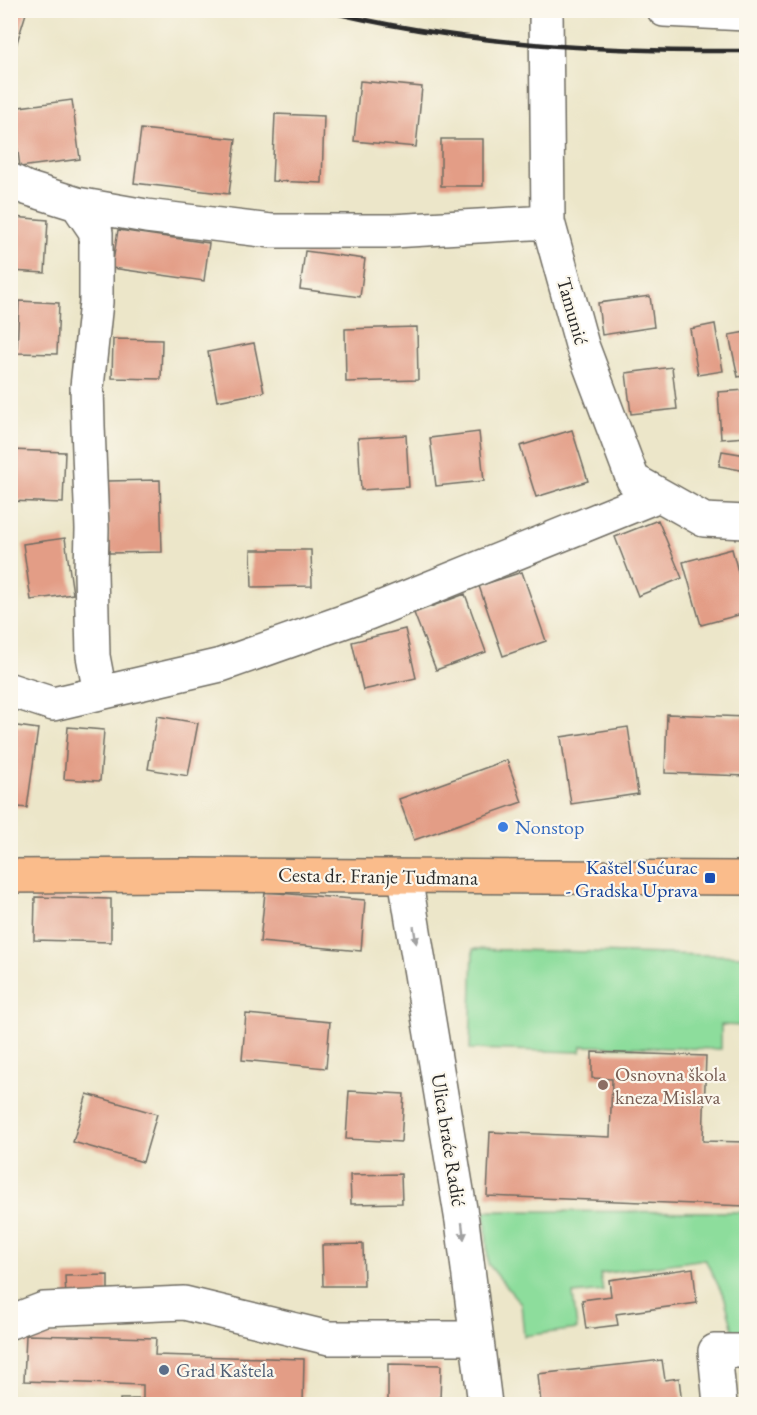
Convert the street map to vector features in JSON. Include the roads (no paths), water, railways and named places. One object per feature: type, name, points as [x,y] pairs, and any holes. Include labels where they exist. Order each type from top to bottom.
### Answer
[{"type":"main road","name":"Cesta dr. Franje Tuđmana","points":[[10,876],[320,875],[747,878]]},
{"type":"street","name":"Tamunić","points":[[546,10],[549,222],[582,345],[633,480],[704,520],[747,522]]},
{"type":"street","points":[[664,10],[747,14]]},
{"type":"street","points":[[10,180],[26,188],[77,204],[146,216],[271,231],[392,231],[549,222]]},
{"type":"street","points":[[77,204],[96,232],[96,302],[87,397],[92,529],[93,656],[100,693]]},
{"type":"street","points":[[10,690],[53,704],[233,661],[368,613],[659,495]]},
{"type":"street","name":"Ulica braće Radić","points":[[405,877],[462,1221],[485,1404]]},
{"type":"street","points":[[10,1322],[44,1309],[184,1303],[329,1338],[476,1338]]},
{"type":"street","points":[[720,1404],[715,1352],[747,1351]]},
{"type":"railway","points":[[323,10],[375,22],[480,39],[586,48],[746,51]]},
{"type":"place","name":"Nonstop","points":[[503,827]]},
{"type":"place","name":"Kaštel Sućurac - Gradska Uprava","points":[[710,878]]},
{"type":"place","name":"Osnovna škola kneza Mislava","points":[[603,1085]]},
{"type":"place","name":"Grad Kaštela","points":[[164,1370]]}]
